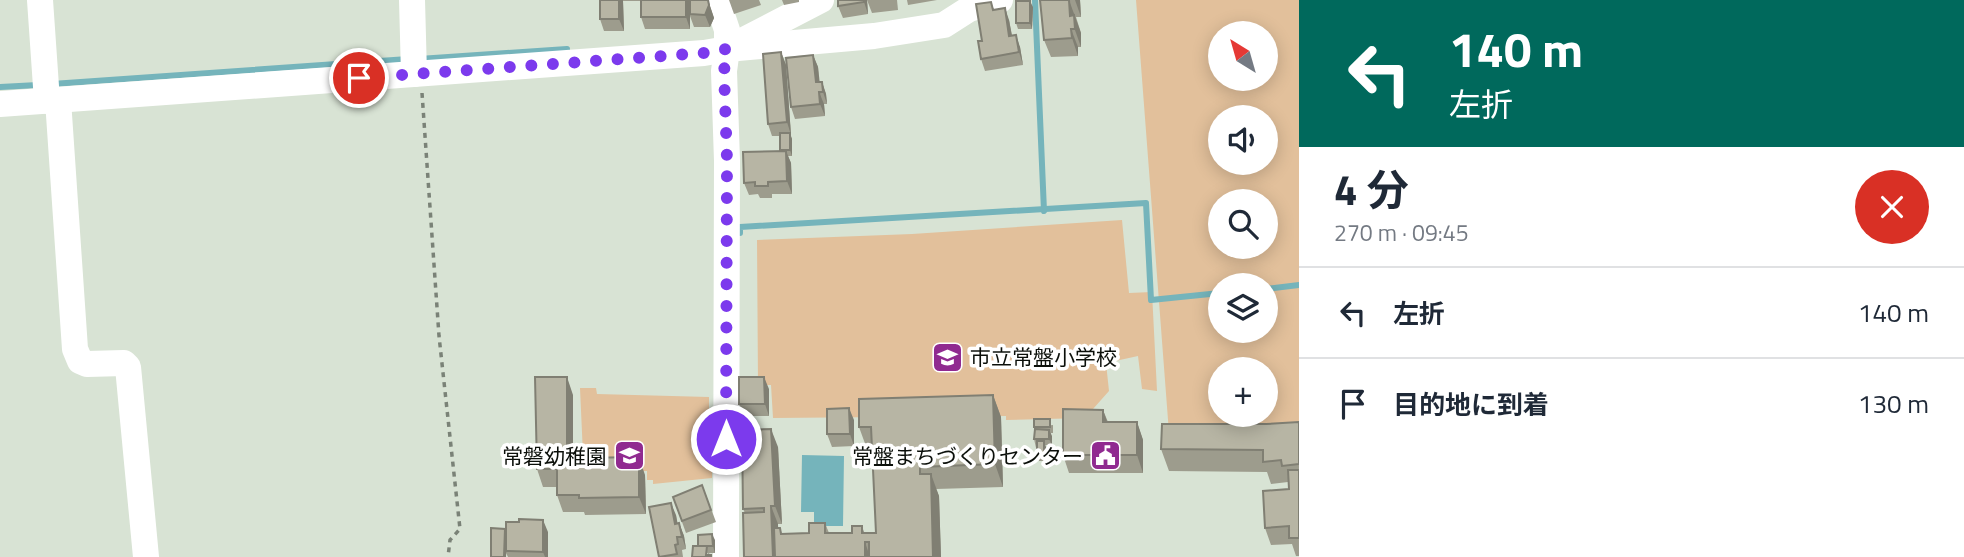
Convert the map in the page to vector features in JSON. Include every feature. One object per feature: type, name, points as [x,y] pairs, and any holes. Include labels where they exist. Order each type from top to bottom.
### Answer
[{"type":"street","points":[[40,0],[75,349],[80,361],[87,364],[124,363],[128,367],[146,557]]},
{"type":"street","points":[[412,0],[416,67]]},
{"type":"street","points":[[718,0],[727,30],[724,71],[727,160],[726,557]]},
{"type":"street","points":[[727,49],[821,0]]},
{"type":"street","points":[[0,104],[49,93],[416,67],[704,53],[874,36],[944,25],[969,9],[1000,0]]},
{"type":"path","points":[[416,67],[439,336],[460,529],[450,540],[448,557]]},
{"type":"shaded area","points":[[1136,0],[1299,0],[1299,444],[1170,446]]},
{"type":"shaded area","points":[[1122,220],[1129,293],[1152,292],[1157,391],[1142,389],[1138,356],[1106,363],[1109,391],[1085,418],[773,418],[771,385],[758,385],[757,240],[912,234]]},
{"type":"shaded area","points":[[580,388],[596,388],[597,394],[709,397],[709,426],[699,432],[698,444],[712,454],[712,478],[653,484],[653,480],[647,480],[647,471],[604,472],[593,468],[593,455],[583,455]]},
{"type":"water","points":[[802,455],[844,456],[843,526],[814,526],[814,512],[801,512]]},
{"type":"building","points":[[600,0],[619,0],[619,19],[600,19]]},
{"type":"building","points":[[641,0],[686,0],[686,17],[641,17]]},
{"type":"building","points":[[690,0],[708,0],[705,15],[690,14]]},
{"type":"building","points":[[838,0],[864,0],[864,2],[838,6]]},
{"type":"building","points":[[1040,0],[1069,0],[1070,16],[1074,15],[1075,29],[1071,29],[1072,38],[1044,40]]},
{"type":"building","points":[[1016,1],[1030,1],[1030,23],[1016,23]]},
{"type":"building","points":[[991,2],[993,10],[1005,8],[1009,36],[1016,35],[1019,52],[981,59],[978,41],[982,41],[976,4]]},
{"type":"building","points":[[781,52],[787,122],[768,124],[763,54]]},
{"type":"building","points":[[813,55],[816,82],[822,82],[820,104],[791,107],[786,58]]},
{"type":"building","points":[[780,133],[790,133],[790,150],[780,150]]},
{"type":"building","points":[[786,151],[787,181],[768,182],[768,186],[755,186],[755,182],[744,183],[743,152]]},
{"type":"building","points":[[535,377],[567,377],[567,446],[578,446],[578,458],[639,457],[639,497],[579,498],[579,495],[557,495],[557,469],[537,469]]},
{"type":"building","points":[[739,377],[764,377],[765,404],[739,404]]},
{"type":"building","points":[[993,395],[995,464],[920,467],[920,474],[931,474],[933,557],[869,557],[869,542],[865,542],[865,557],[775,557],[774,528],[780,528],[781,534],[809,533],[809,523],[825,523],[825,533],[852,533],[852,526],[862,526],[862,533],[876,533],[871,427],[859,427],[859,399]]},
{"type":"building","points":[[849,408],[850,434],[827,434],[827,409]]},
{"type":"building","points":[[1063,409],[1103,410],[1103,422],[1137,422],[1137,455],[1063,455]]},
{"type":"building","points":[[1034,419],[1050,419],[1050,427],[1034,427]]},
{"type":"building","points":[[1299,422],[1299,464],[1282,466],[1281,460],[1263,462],[1263,450],[1161,449],[1162,424],[1278,427],[1278,423]]},
{"type":"building","points":[[771,429],[775,506],[771,506],[773,557],[744,557],[743,513],[764,512],[764,508],[743,509],[742,430]]},
{"type":"building","points":[[1035,429],[1049,430],[1049,439],[1034,439]]},
{"type":"building","points":[[1037,441],[1044,441],[1044,454],[1037,454]]},
{"type":"building","points":[[1288,470],[1299,470],[1299,538],[1289,538],[1289,526],[1265,528],[1263,491],[1289,489]]},
{"type":"building","points":[[702,485],[711,510],[682,521],[673,497]]},
{"type":"building","points":[[671,503],[675,524],[679,523],[682,537],[677,537],[677,554],[659,557],[649,507]]},
{"type":"building","points":[[519,519],[543,520],[543,552],[506,551],[506,522],[519,522]]},
{"type":"building","points":[[491,528],[505,529],[504,557],[491,557]]},
{"type":"building","points":[[712,534],[713,546],[698,546],[698,535]]},
{"type":"building","points":[[693,546],[707,546],[706,555],[711,557],[692,557]]},
{"type":"waterway","points":[[1035,0],[1044,211]]},
{"type":"waterway","points":[[419,59],[567,49]]},
{"type":"waterway","points":[[52,84],[408,59]]},
{"type":"waterway","points":[[0,87],[38,85]]},
{"type":"waterway","points":[[740,233],[740,227],[1146,203],[1151,300],[1208,294]]},
{"type":"waterway","points":[[1278,287],[1299,285]]},
{"type":"place","name":"市立常盤小学校","points":[[947,357]]},
{"type":"place","name":"常磐幼稚園","points":[[630,456]]},
{"type":"place","name":"常盤まちづくりセンター","points":[[1106,456]]},
{"type":"route","points":[[359,78],[704,53],[727,49],[724,71],[727,160],[726,439]]}]
